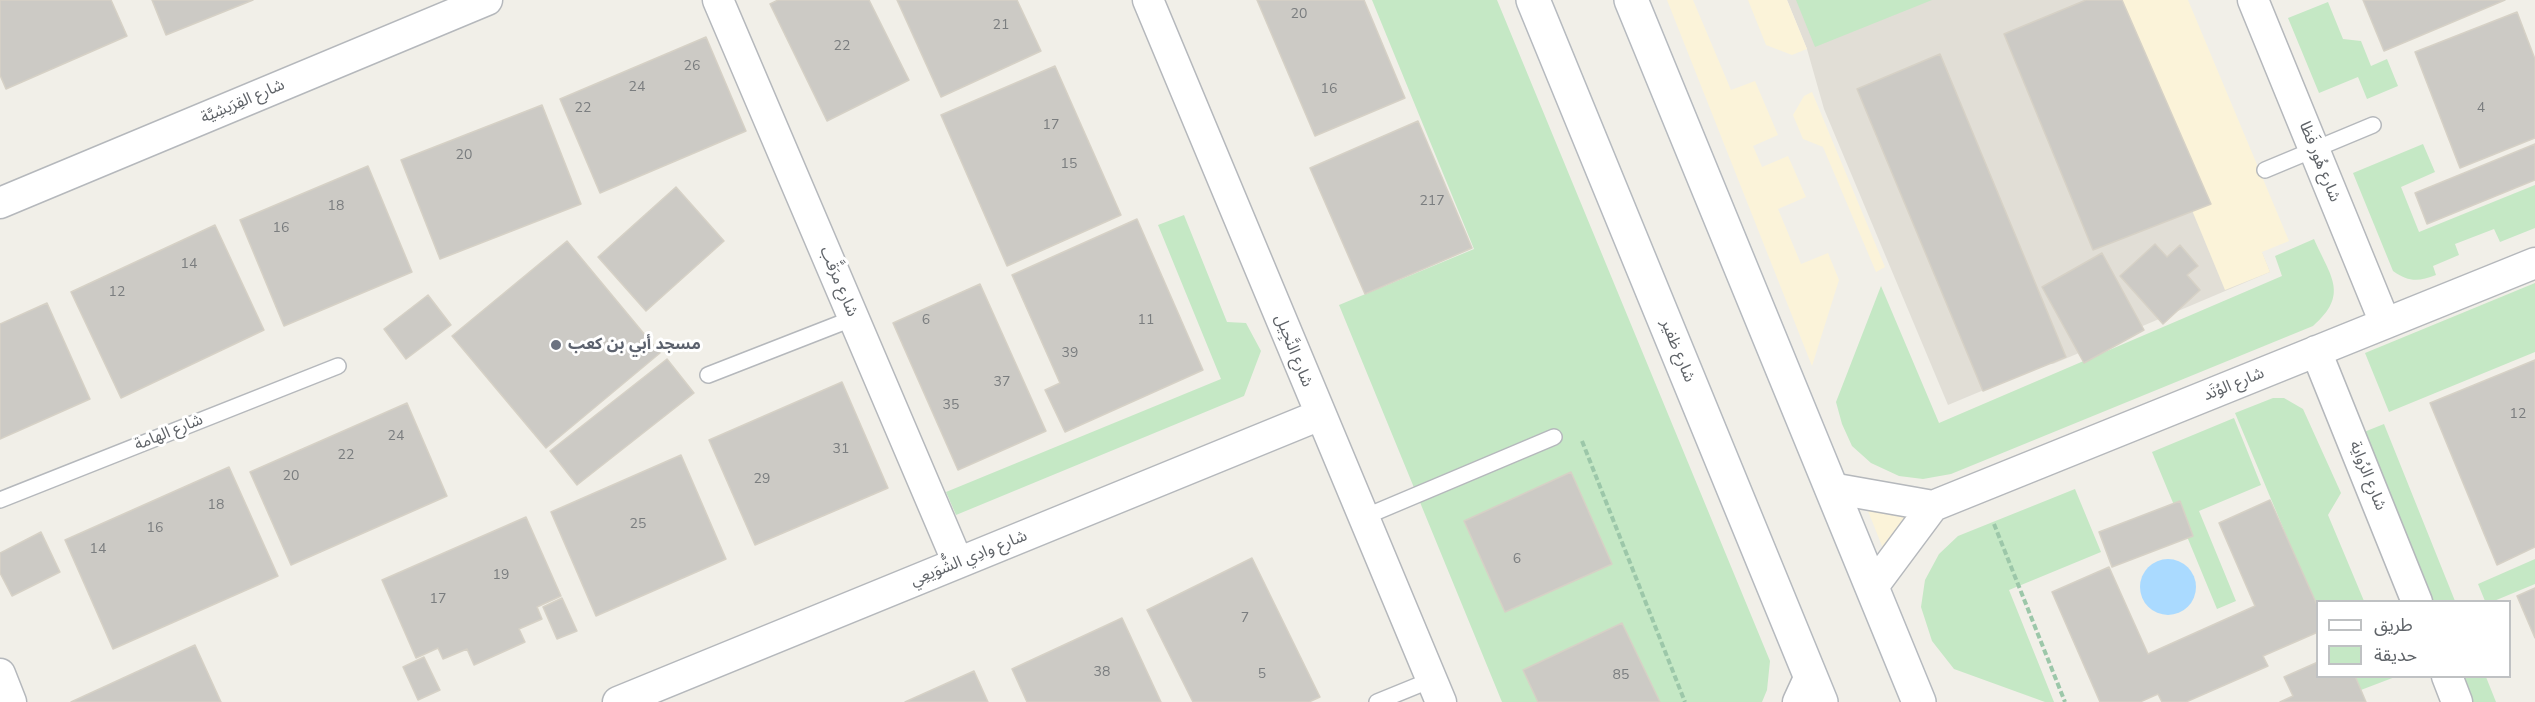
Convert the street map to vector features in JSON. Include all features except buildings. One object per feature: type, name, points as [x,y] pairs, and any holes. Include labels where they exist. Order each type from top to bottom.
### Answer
[{"type":"main road","name":"شارع ظفير","points":[[1533,0],[1810,693]]},
{"type":"main road","points":[[1630,0],[1919,702]]},
{"type":"street","name":"شارع القِرَيشِيَّة","points":[[0,203],[487,0]]},
{"type":"street","name":"شارع مرَقَّب","points":[[718,0],[958,563]]},
{"type":"street","name":"شارع النَّجِيل","points":[[1149,0],[1362,518],[1436,691]]},
{"type":"street","name":"شارع هُور فَظا","points":[[2253,0],[2385,323]]},
{"type":"street","name":"شارع الوُتَد","points":[[1933,506],[2535,263]]},
{"type":"street","name":"شارع الرُواية","points":[[2316,351],[2416,600]]},
{"type":"street","name":"شارع وادِي الشُّوَيعِي","points":[[618,702],[1320,416]]},
{"type":"street","points":[[1831,488],[1933,506],[1872,588]]},
{"type":"street","points":[[0,674],[11,702]]},
{"type":"street","points":[[2448,678],[2457,702]]},
{"type":"lane","points":[[2265,170],[2373,125]]},
{"type":"lane","points":[[708,375],[854,318]]},
{"type":"lane","name":"شارع الهامة","points":[[0,500],[338,366]]},
{"type":"lane","points":[[1362,518],[1554,437]]},
{"type":"lane","points":[[1377,702],[1436,691]]},
{"type":"path","points":[[1554,437],[1577,427],[1685,702]]},
{"type":"path","points":[[1994,524],[2065,702]]},
{"type":"shaded area","points":[[1787,0],[2158,0],[2270,272],[2053,364],[2046,364],[1948,405],[1824,109],[1807,49]]},
{"type":"green space","points":[[1372,0],[1497,0],[1770,661],[1767,690],[1762,702],[1502,702],[1339,305],[1474,249]]},
{"type":"green space","points":[[1796,0],[1932,0],[1815,47]]},
{"type":"green space","points":[[2328,2],[2343,39],[2361,41],[2371,66],[2387,59],[2398,86],[2367,99],[2358,77],[2319,93],[2288,18]]},
{"type":"green space","points":[[2423,144],[2435,172],[2401,187],[2419,232],[2535,185],[2535,228],[2500,242],[2494,229],[2455,244],[2459,255],[2433,266],[2436,275],[2430,277],[2419,280],[2409,279],[2393,271],[2353,173]]},
{"type":"green space","points":[[1184,215],[1227,322],[1246,323],[1261,351],[1244,396],[956,515],[946,492],[1221,379],[1158,225]]},
{"type":"green space","points":[[2314,239],[2330,274],[2334,294],[2324,315],[2313,326],[1951,474],[1923,479],[1899,476],[1871,463],[1852,446],[1842,424],[1836,402],[1881,286],[1939,423],[2282,276],[2275,256]]},
{"type":"green space","points":[[2535,283],[2535,352],[2389,412],[2365,353]]},
{"type":"green space","points":[[2273,398],[2284,398],[2303,409],[2341,493],[2328,515],[2364,600],[2316,600],[2316,607],[2235,413]]},
{"type":"green space","points":[[2234,418],[2261,485],[2199,511],[2236,601],[2217,609],[2152,452]]},
{"type":"green space","points":[[2384,424],[2455,600],[2427,600],[2359,434]]},
{"type":"green space","points":[[2075,489],[2101,552],[2009,590],[2054,702],[2045,702],[1954,669],[1932,641],[1921,607],[1925,580],[1939,554],[1958,536]]},
{"type":"green space","points":[[2535,559],[2535,584],[2496,600],[2485,600],[2478,584]]},
{"type":"green space","points":[[2346,678],[2392,678],[2353,693]]},
{"type":"green space","points":[[2457,678],[2486,678],[2496,702],[2467,702]]},
{"type":"sand","points":[[1667,0],[1693,0],[1731,90],[1755,81],[1778,135],[1753,146],[1762,167],[1788,156],[1806,197],[1778,209],[1801,264],[1828,253],[1839,280],[1812,366]]},
{"type":"sand","points":[[1748,0],[1787,0],[1807,49],[1792,55],[1766,45]]},
{"type":"sand","points":[[2105,0],[2188,0],[2289,241],[2262,252],[2270,272],[2225,290]]},
{"type":"sand","points":[[1812,92],[1885,267],[1876,272],[1823,147],[1803,139],[1793,115],[1804,96]]},
{"type":"sand","points":[[1868,511],[1922,511],[1886,556]]},
{"type":"water","points":[[2168,559],[2179,561],[2188,567],[2194,576],[2196,587],[2194,598],[2188,607],[2179,613],[2168,615],[2157,613],[2148,607],[2142,598],[2140,587],[2142,576],[2148,567],[2157,561]]},
{"type":"place","name":"مسجد أبي بن كعب","points":[[556,345]]}]
